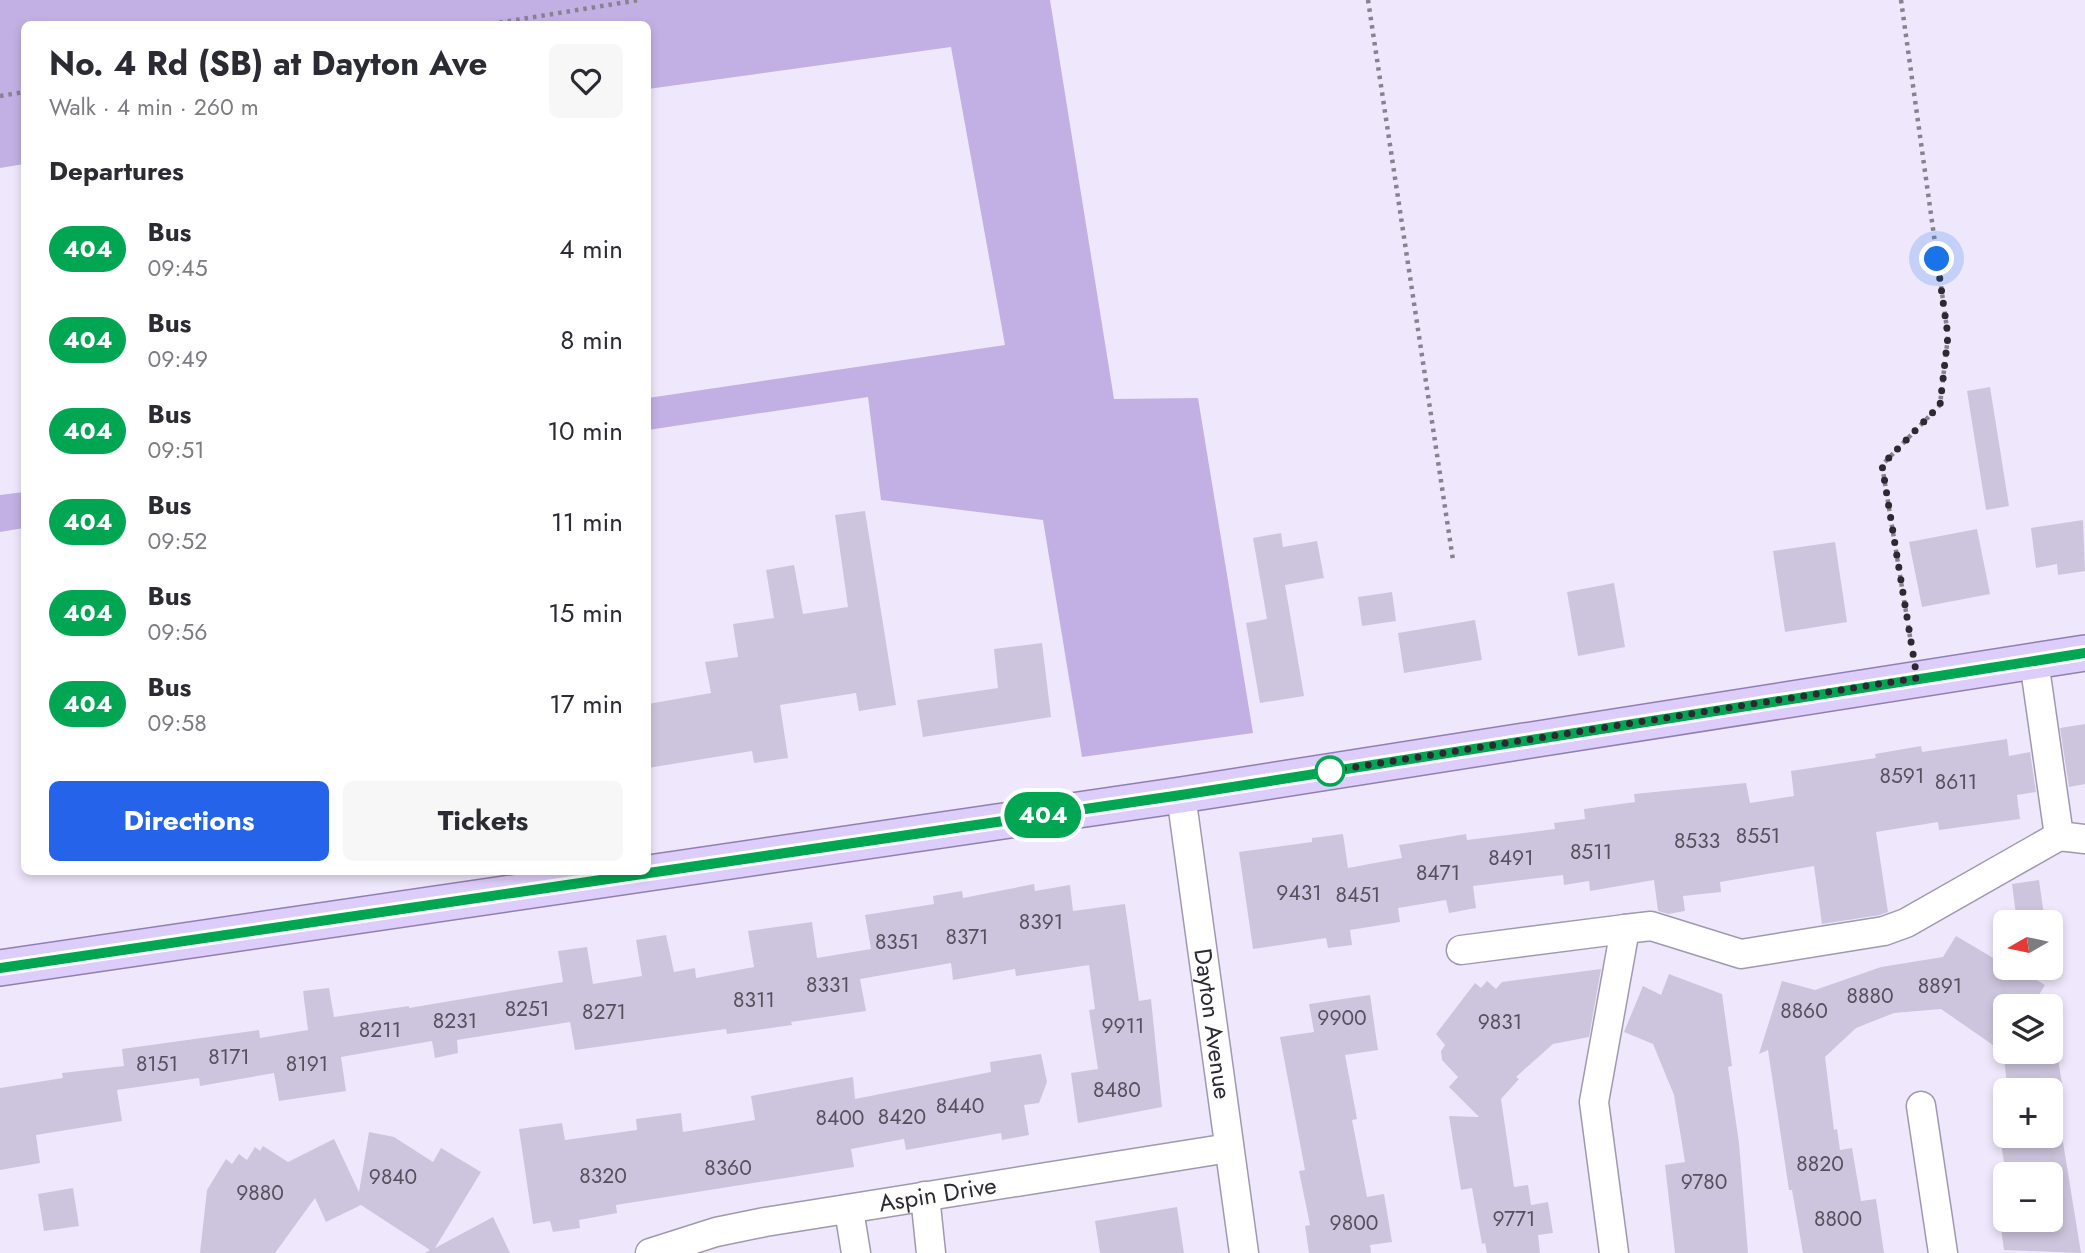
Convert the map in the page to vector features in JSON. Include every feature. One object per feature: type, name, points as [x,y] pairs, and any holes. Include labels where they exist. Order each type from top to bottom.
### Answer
[{"type":"main road","points":[[651,873],[1181,795],[2085,653]]},
{"type":"main road","points":[[0,968],[635,875]]},
{"type":"street","points":[[1461,950],[1651,926],[1741,954],[1884,931],[1906,923],[2072,837],[2034,661]]},
{"type":"street","name":"Dayton Avenue","points":[[1181,795],[1244,1253]]},
{"type":"street","points":[[1614,1253],[1594,1102],[1625,929]]},
{"type":"street","points":[[1921,1106],[1943,1253]]},
{"type":"street","name":"Aspin Drive","points":[[650,1253],[716,1232],[1228,1148]]},
{"type":"street","points":[[925,1196],[932,1253]]},
{"type":"street","points":[[849,1210],[856,1253]]},
{"type":"path","points":[[510,21],[639,0]]},
{"type":"path","points":[[1368,0],[1453,560]]},
{"type":"path","points":[[1901,0],[1948,336],[1940,405],[1882,465],[1917,678]]},
{"type":"path","points":[[0,96],[21,92]]},
{"type":"shaded area","points":[[0,0],[1050,0],[1114,399],[1198,398],[1253,733],[1082,757],[1043,520],[881,500],[868,397],[651,430],[651,398],[1005,345],[951,47],[651,89],[651,21],[21,21],[21,164],[0,168]]},
{"type":"shaded area","points":[[21,492],[21,528],[0,532],[0,495]]},
{"type":"building","points":[[1990,387],[2009,506],[1986,510],[1967,391]]},
{"type":"building","points":[[865,511],[896,705],[859,711],[856,693],[780,705],[788,758],[754,763],[752,751],[651,768],[651,703],[711,693],[705,662],[738,657],[733,624],[774,618],[766,570],[794,565],[803,614],[848,607],[835,515]]},
{"type":"building","points":[[2083,520],[2085,571],[2058,575],[2057,564],[2036,568],[2031,528]]},
{"type":"building","points":[[1977,529],[1990,594],[1922,607],[1909,542]]},
{"type":"building","points":[[1281,533],[1283,547],[1317,541],[1324,578],[1285,585],[1304,696],[1260,703],[1246,623],[1267,619],[1253,538]]},
{"type":"building","points":[[1835,542],[1847,622],[1785,632],[1773,551]]},
{"type":"building","points":[[1614,583],[1625,647],[1578,656],[1567,592]]},
{"type":"building","points":[[1392,592],[1396,621],[1362,626],[1358,597]]},
{"type":"building","points":[[1475,620],[1482,660],[1404,673],[1398,633]]},
{"type":"building","points":[[1042,643],[1051,717],[923,737],[917,700],[998,688],[994,649]]},
{"type":"building","points":[[2085,724],[2085,784],[2069,787],[2060,728]]},
{"type":"building","points":[[2007,739],[2009,756],[2030,752],[2036,792],[2017,795],[2020,819],[1939,830],[1938,822],[1876,832],[1888,912],[1880,915],[1822,924],[1814,866],[1720,882],[1721,892],[1683,896],[1685,911],[1668,914],[1658,911],[1654,880],[1590,891],[1589,881],[1564,885],[1563,875],[1473,886],[1476,908],[1449,913],[1446,900],[1398,908],[1400,922],[1350,930],[1352,945],[1328,948],[1326,938],[1253,949],[1239,852],[1312,842],[1312,838],[1343,834],[1348,868],[1402,858],[1399,845],[1466,834],[1467,840],[1555,829],[1554,823],[1585,819],[1584,809],[1635,802],[1634,794],[1746,783],[1750,803],[1794,796],[1791,771],[1876,758],[1875,754],[1921,746],[1922,752]]},
{"type":"building","points":[[2039,880],[2043,910],[2015,910],[2012,884]]},
{"type":"building","points":[[1034,884],[1035,891],[1070,885],[1073,911],[1125,904],[1139,1001],[1151,999],[1162,1107],[1078,1123],[1071,1073],[1098,1069],[1089,1010],[1095,1009],[1089,965],[1016,976],[1015,969],[953,980],[951,963],[860,979],[866,1011],[791,1022],[792,1025],[727,1034],[726,1029],[575,1050],[570,1022],[457,1040],[458,1053],[435,1058],[432,1041],[341,1057],[346,1091],[279,1101],[274,1073],[200,1086],[199,1078],[117,1090],[122,1121],[36,1135],[40,1163],[0,1170],[0,1088],[63,1078],[62,1073],[124,1066],[122,1049],[259,1030],[260,1038],[308,1030],[303,991],[329,988],[334,1017],[409,1008],[563,982],[558,951],[587,947],[593,984],[642,976],[636,940],[666,935],[674,972],[695,968],[696,978],[754,967],[748,931],[812,922],[817,958],[871,949],[865,915],[934,904],[933,896],[962,891],[963,898]]},
{"type":"building","points":[[1956,936],[1993,958],[1993,980],[2037,980],[2045,985],[2039,994],[1993,994],[1993,1045],[1941,1009],[1894,1013],[1856,1028],[1825,1057],[1834,1130],[1837,1129],[1840,1150],[1852,1148],[1861,1201],[1876,1199],[1884,1253],[1803,1253],[1792,1190],[1789,1190],[1768,1050],[1759,1054],[1782,981],[1815,990],[1881,967],[1943,957]]},
{"type":"building","points":[[1601,969],[1589,1037],[1553,1044],[1516,1077],[1519,1079],[1501,1099],[1514,1187],[1528,1185],[1531,1205],[1548,1202],[1553,1233],[1538,1235],[1540,1253],[1487,1253],[1485,1243],[1482,1244],[1472,1188],[1461,1190],[1449,1116],[1479,1117],[1449,1087],[1458,1077],[1442,1060],[1441,1051],[1445,1045],[1436,1034],[1475,983],[1481,988],[1487,981],[1496,989],[1502,982]]},
{"type":"building","points":[[1669,974],[1722,994],[1732,1066],[1728,1067],[1739,1143],[1748,1253],[1675,1253],[1665,1165],[1685,1162],[1674,1095],[1653,1044],[1624,1032],[1643,986],[1661,995]]},
{"type":"building","points":[[1370,995],[1378,1050],[1345,1055],[1357,1119],[1352,1120],[1367,1197],[1384,1194],[1392,1242],[1370,1245],[1371,1253],[1309,1253],[1305,1226],[1310,1225],[1299,1171],[1305,1170],[1280,1037],[1314,1032],[1309,1004]]},
{"type":"building","points":[[1041,1054],[1047,1082],[1039,1103],[1024,1105],[1029,1135],[1002,1140],[1001,1133],[906,1150],[904,1139],[851,1149],[854,1167],[616,1205],[617,1213],[579,1220],[580,1228],[553,1232],[550,1221],[533,1224],[519,1129],[562,1123],[565,1140],[637,1130],[636,1119],[681,1113],[683,1132],[755,1120],[751,1096],[853,1077],[855,1099],[991,1072],[990,1062]]},
{"type":"building","points":[[2005,1064],[2059,1064],[2061,1078],[2006,1078]]},
{"type":"building","points":[[369,1132],[394,1137],[433,1162],[441,1148],[481,1172],[435,1248],[493,1217],[510,1253],[425,1253],[430,1250],[361,1205],[326,1222],[315,1198],[275,1253],[200,1253],[207,1190],[226,1159],[232,1164],[239,1154],[247,1160],[255,1147],[260,1151],[263,1146],[288,1162],[334,1139],[359,1192]]},
{"type":"building","points":[[2063,1142],[2081,1253],[2004,1250],[2002,1232],[2063,1232],[2063,1162],[2004,1162],[2002,1148],[2063,1148]]},
{"type":"building","points":[[73,1188],[79,1226],[44,1231],[38,1194]]},
{"type":"building","points":[[1177,1207],[1184,1253],[1100,1253],[1095,1221]]},
{"type":"bus line","name":"404","points":[[651,872],[1181,795],[2085,653]]},
{"type":"bus line","name":"404","points":[[0,968],[633,875]]},
{"type":"route","points":[[1330,771],[1318,773],[1917,678],[1882,465],[1940,405],[1948,336],[1937,259]]}]
